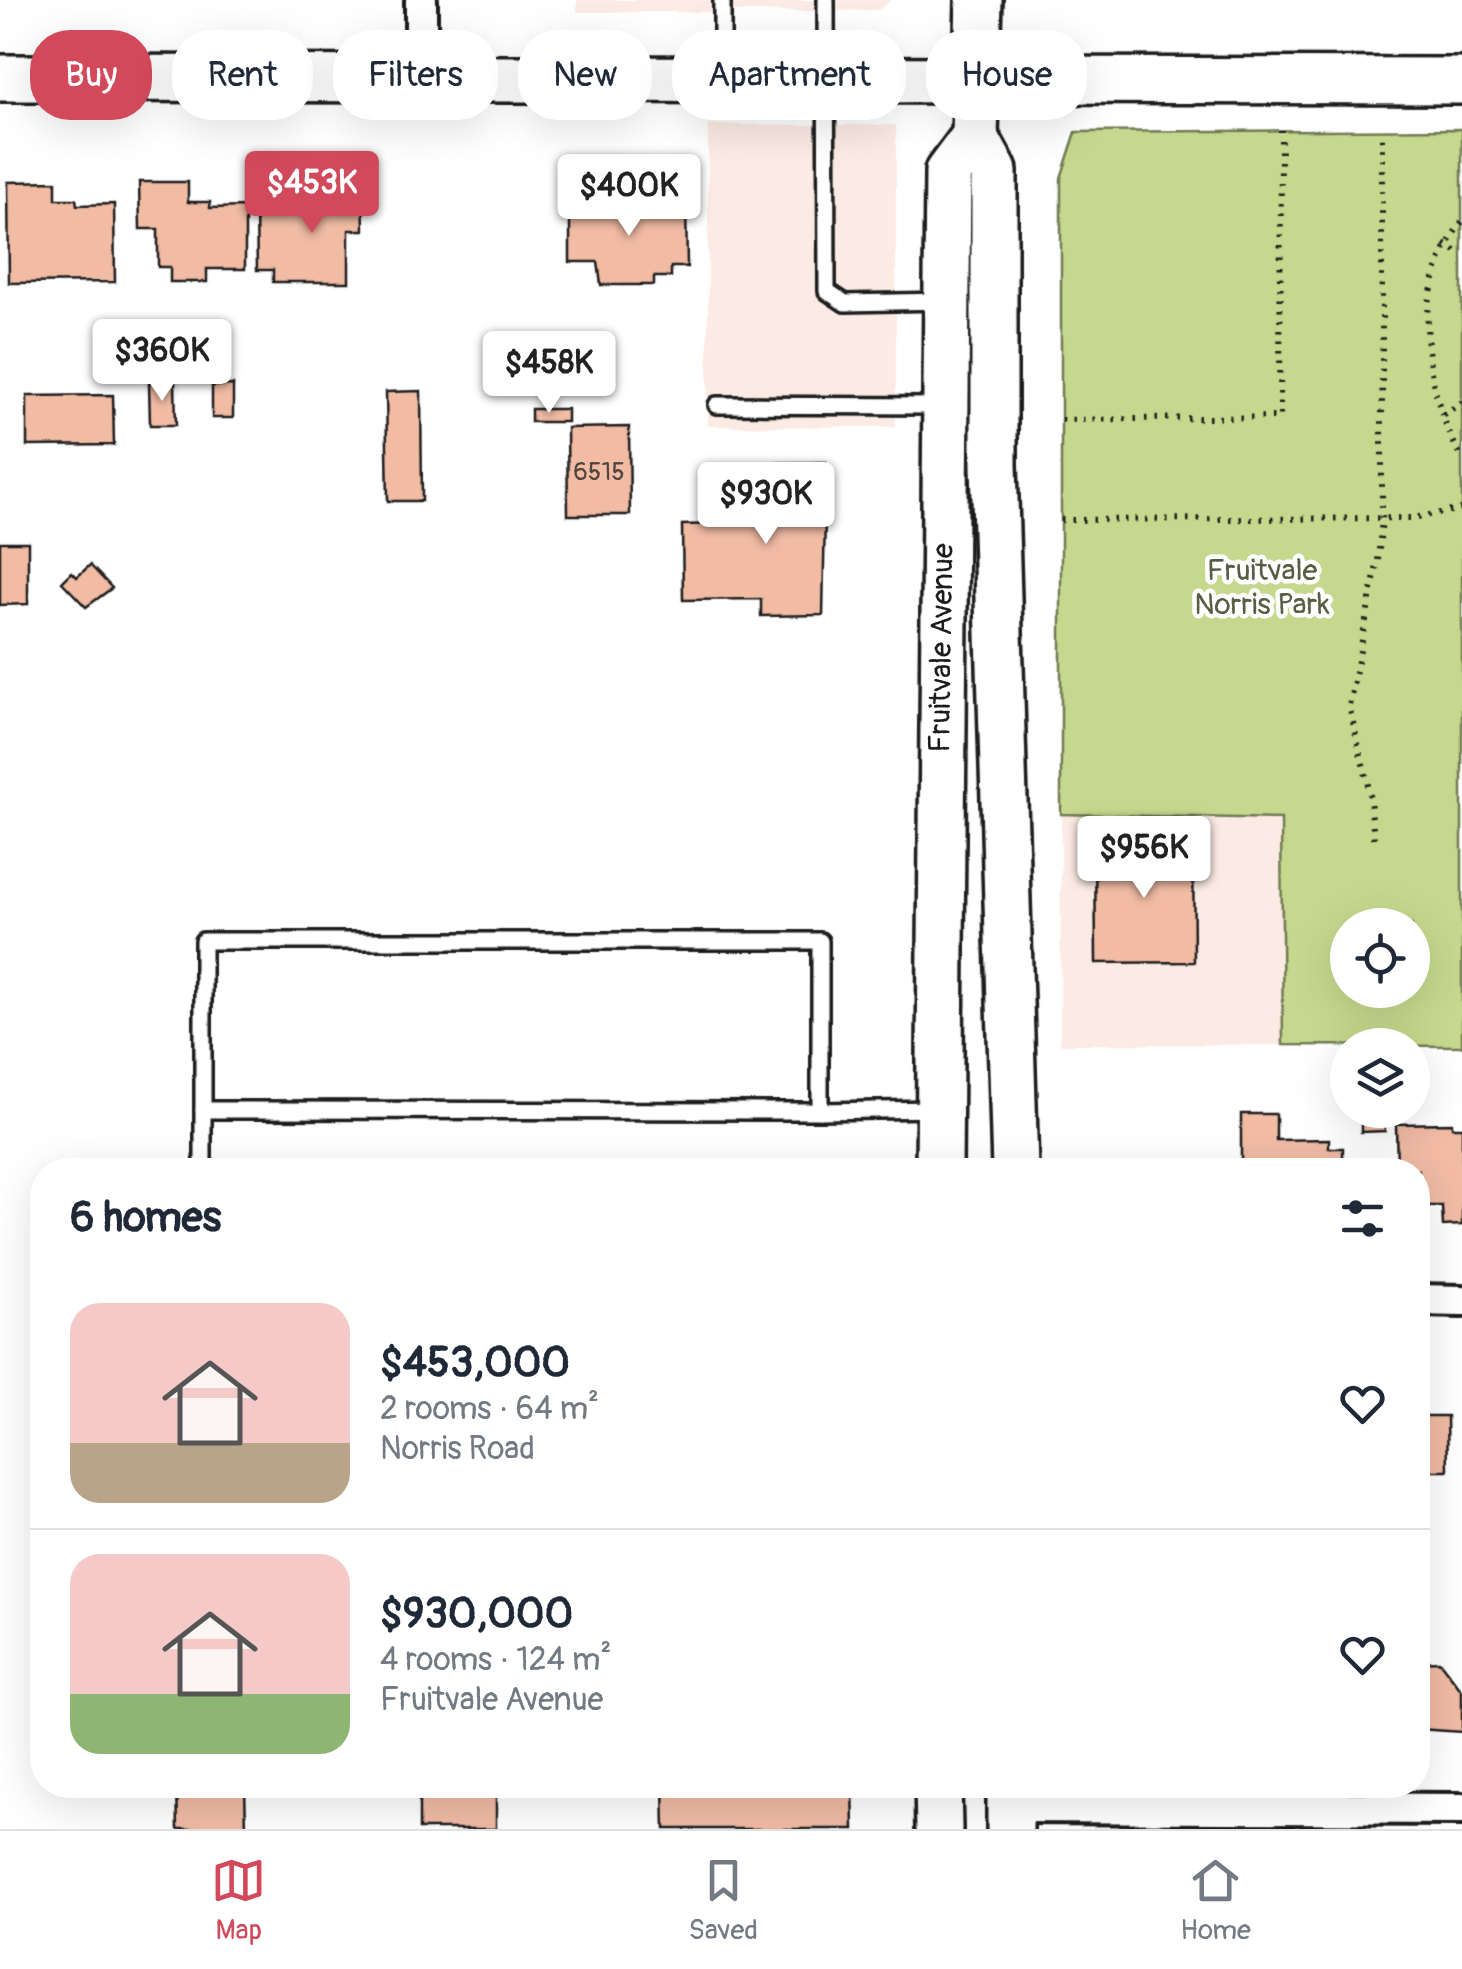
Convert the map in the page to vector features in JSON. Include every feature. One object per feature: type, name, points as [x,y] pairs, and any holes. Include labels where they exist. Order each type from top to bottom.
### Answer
[{"type":"main road","name":"Fruitvale Avenue","points":[[979,0],[979,30]]},
{"type":"main road","points":[[0,78],[333,79]]},
{"type":"main road","points":[[498,79],[672,80]]},
{"type":"main road","points":[[1087,80],[1462,82]]},
{"type":"main road","name":"Fruitvale Avenue","points":[[976,120],[975,136],[994,171],[994,464],[1015,1158]]},
{"type":"main road","name":"Fruitvale Avenue","points":[[939,1158],[948,172],[975,136]]},
{"type":"main road","points":[[940,933],[1010,932]]},
{"type":"main road","points":[[938,1798],[939,1829]]},
{"type":"street","points":[[421,0],[421,30]]},
{"type":"street","points":[[1430,1300],[1462,1300]]},
{"type":"street","points":[[1010,1807],[1462,1809]]},
{"type":"lane","points":[[722,0],[722,30]]},
{"type":"lane","points":[[826,0],[826,30]]},
{"type":"lane","points":[[826,120],[827,291],[845,303],[944,302]]},
{"type":"lane","points":[[717,405],[944,406]]},
{"type":"lane","points":[[203,1158],[203,941],[820,941],[820,1111]]},
{"type":"lane","points":[[203,1110],[940,1108]]},
{"type":"path","points":[[1061,420],[1280,417],[1281,130]]},
{"type":"path","points":[[1374,838],[1369,789],[1349,706],[1378,560],[1382,518],[1382,130]]},
{"type":"path","points":[[1462,222],[1445,244],[1435,271],[1428,319],[1431,379],[1462,458]]},
{"type":"path","points":[[1445,244],[1462,255]]},
{"type":"path","points":[[1443,414],[1462,402]]},
{"type":"path","points":[[1061,520],[1382,518],[1462,509]]},
{"type":"shaded area","points":[[577,0],[891,0],[879,10],[577,12]]},
{"type":"shaded area","points":[[708,125],[896,125],[896,427],[708,426]]},
{"type":"shaded area","points":[[1061,814],[1281,819],[1283,1045],[1060,1044]]},
{"type":"green space","name":"Fruitvale Norris Park","points":[[1462,129],[1462,1046],[1430,1046],[1430,1028],[1330,1028],[1330,1045],[1283,1045],[1281,819],[1061,814],[1061,178],[1076,132]]},
{"type":"building","points":[[56,181],[56,199],[76,199],[77,205],[114,204],[115,282],[9,283],[8,182]]},
{"type":"building","points":[[139,182],[188,182],[188,202],[210,202],[210,208],[245,207],[245,269],[207,269],[207,282],[170,282],[170,267],[158,267],[158,229],[140,229]]},
{"type":"building","points":[[363,182],[364,230],[349,230],[349,282],[273,282],[273,270],[257,270],[256,212],[283,212],[283,207],[295,207],[295,202],[316,202],[316,183]]},
{"type":"building","points":[[608,197],[638,197],[638,203],[686,202],[687,267],[671,267],[671,277],[654,277],[654,285],[601,285],[598,262],[570,262],[570,202],[609,202]]},
{"type":"building","points":[[149,382],[175,382],[176,425],[150,425]]},
{"type":"building","points":[[233,385],[233,418],[212,418],[212,386]]},
{"type":"building","points":[[421,391],[422,501],[388,501],[386,392]]},
{"type":"building","points":[[113,395],[114,445],[27,446],[27,396]]},
{"type":"building","points":[[531,409],[567,409],[567,422],[531,422]]},
{"type":"building","points":[[629,427],[630,515],[568,515],[567,428]]},
{"type":"building","points":[[826,462],[823,615],[761,616],[761,599],[683,600],[682,525],[760,523],[759,463]]},
{"type":"building","points":[[0,542],[28,542],[28,604],[0,605]]},
{"type":"building","points":[[90,565],[112,588],[86,607],[62,582],[72,572],[77,577]]},
{"type":"building","points":[[1193,838],[1194,962],[1096,963],[1095,839]]},
{"type":"building","points":[[1241,1114],[1276,1114],[1276,1140],[1329,1139],[1329,1148],[1343,1148],[1343,1158],[1241,1158]]},
{"type":"building","points":[[1430,1123],[1452,1123],[1452,1127],[1462,1127],[1462,1225],[1443,1226],[1442,1206],[1430,1206],[1430,1158],[1397,1158],[1396,1128],[1430,1128]]},
{"type":"building","points":[[1361,1128],[1385,1128],[1385,1131],[1361,1132]]},
{"type":"building","points":[[1430,1416],[1447,1416],[1448,1471],[1430,1471]]},
{"type":"building","points":[[1430,1661],[1439,1661],[1462,1691],[1462,1732],[1430,1730]]},
{"type":"building","points":[[177,1798],[245,1798],[246,1829],[178,1829]]},
{"type":"building","points":[[419,1798],[496,1798],[496,1829],[419,1829]]},
{"type":"building","points":[[664,1798],[853,1798],[854,1829],[665,1829]]}]
